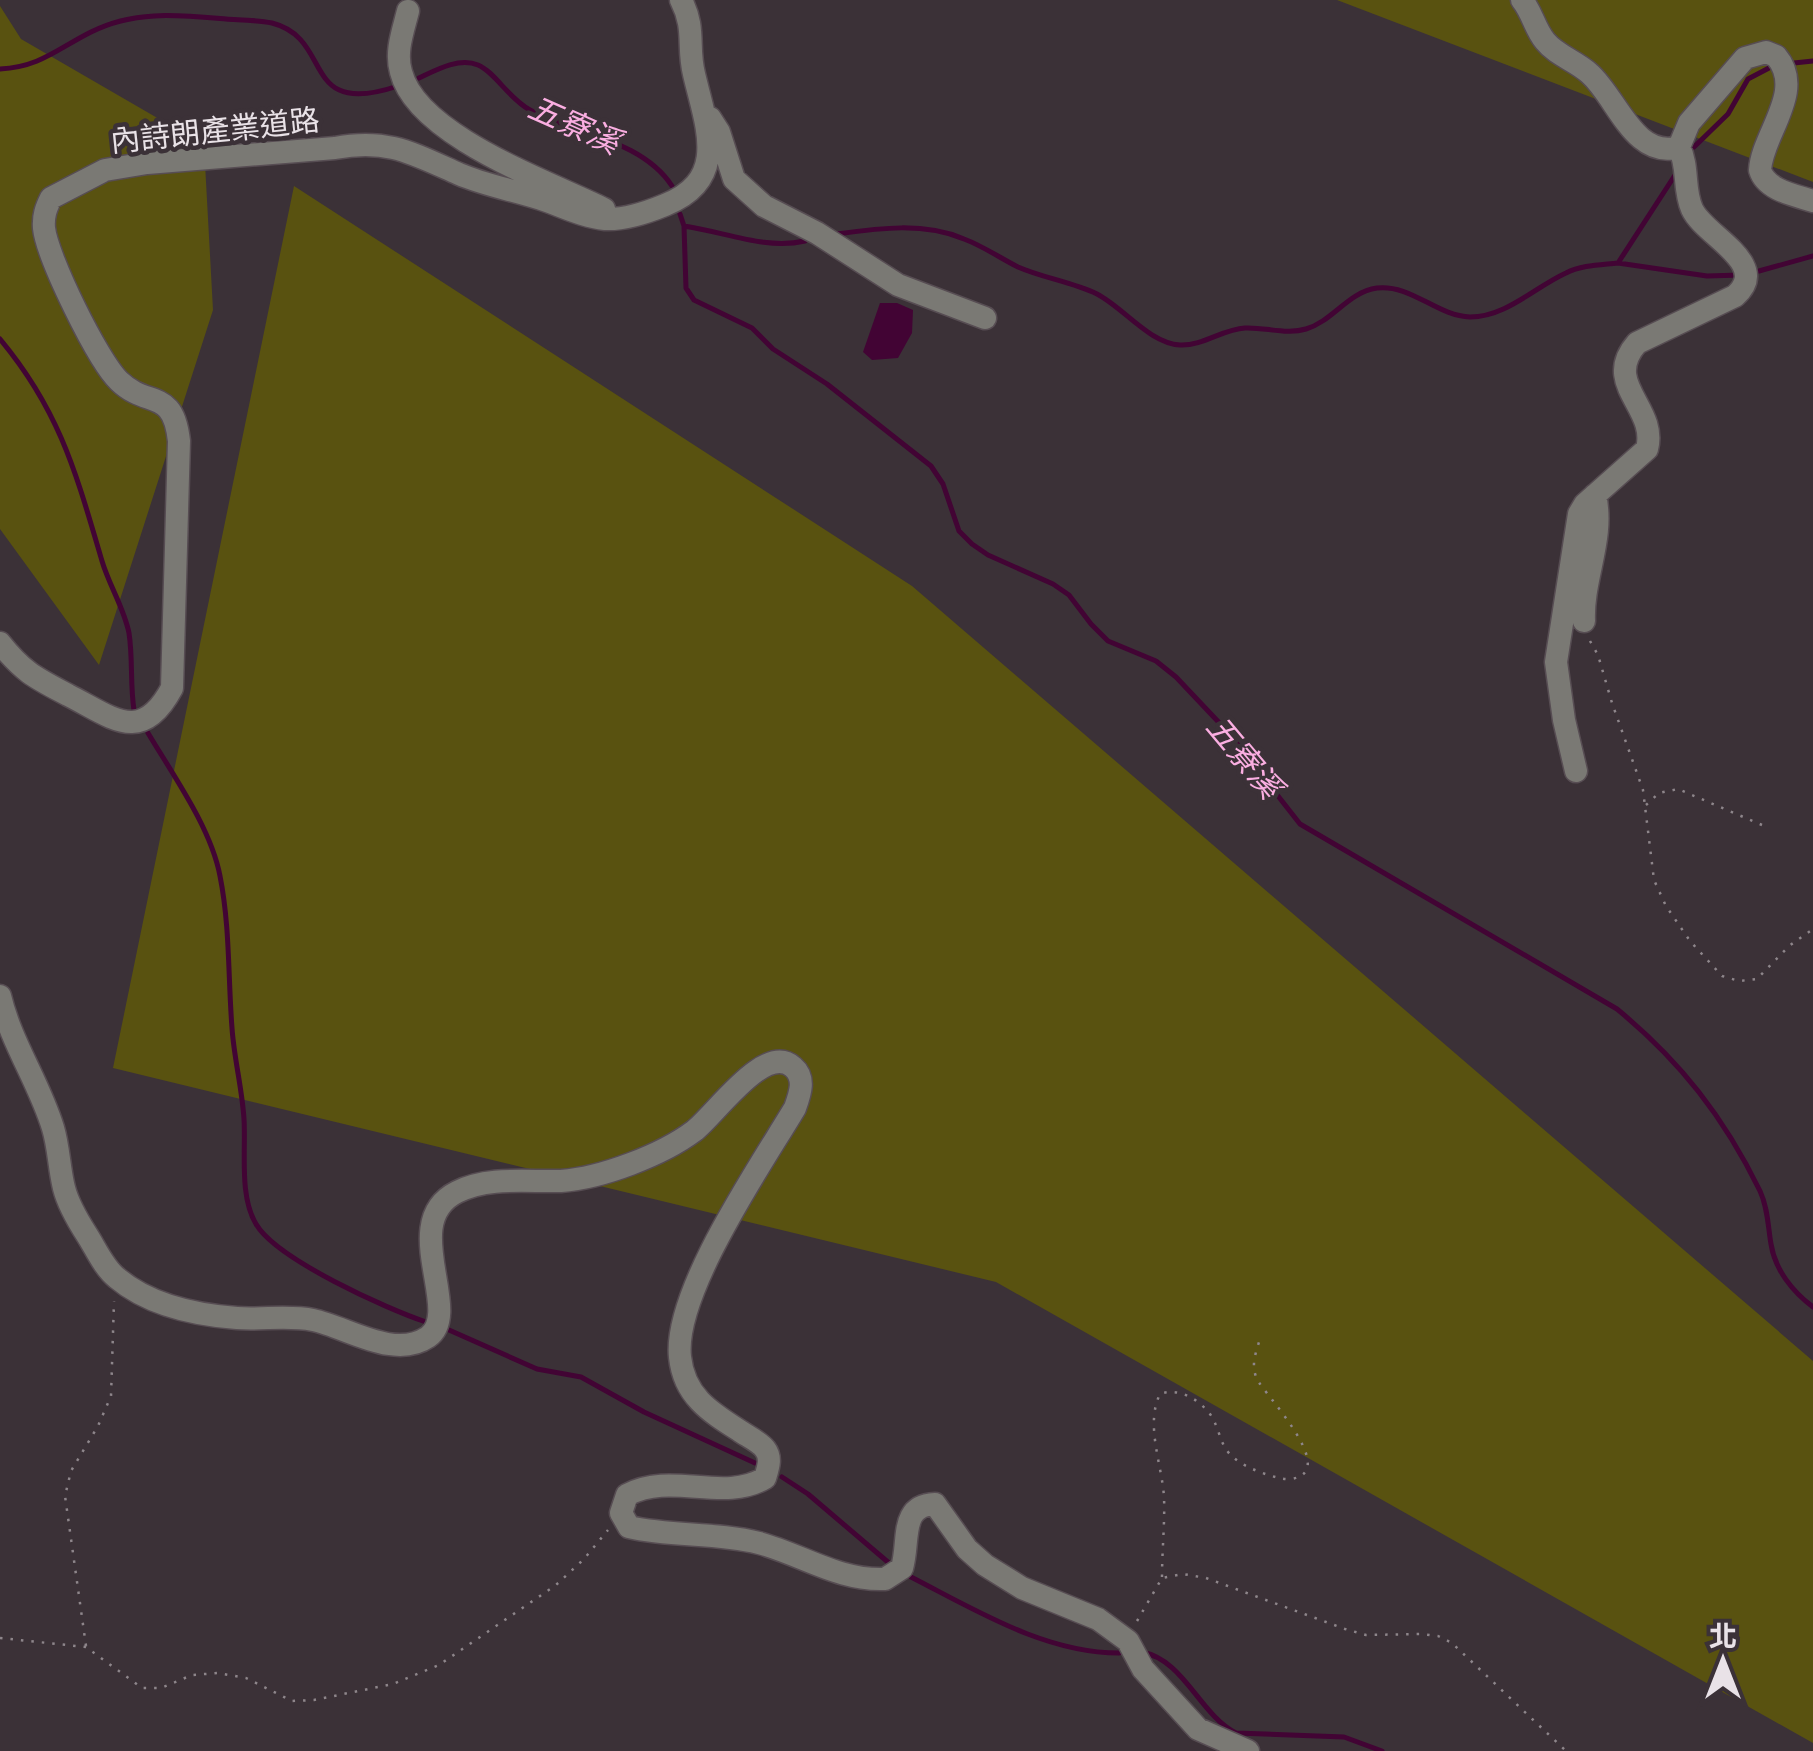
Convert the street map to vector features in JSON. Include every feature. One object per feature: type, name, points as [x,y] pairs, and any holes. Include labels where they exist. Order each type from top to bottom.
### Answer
[{"type":"lane","name":"內詩朗產業道路","points":[[0,643],[25,672],[122,722],[145,720],[161,709],[172,688],[177,420],[170,409],[132,392],[104,365],[44,230],[44,213],[50,198],[105,170],[147,162],[364,143],[407,150],[461,174],[606,219],[670,203],[698,184],[706,164],[708,132],[694,74],[692,29],[681,0]]},
{"type":"lane","points":[[1522,0],[1548,44],[1599,83],[1635,135],[1674,150],[1679,148],[1689,123],[1745,58],[1766,52],[1776,56],[1785,74],[1784,94],[1760,170],[1762,178],[1770,185],[1813,201]]},
{"type":"lane","points":[[408,11],[398,59],[410,93],[423,106],[471,146],[621,218]]},
{"type":"lane","points":[[706,111],[719,132],[734,178],[764,206],[818,233],[898,285],[985,318]]},
{"type":"lane","points":[[1576,771],[1556,662],[1579,514],[1638,458],[1649,440],[1646,420],[1624,375],[1628,352],[1636,342],[1734,296],[1743,289],[1746,278],[1740,256],[1702,224],[1693,211],[1686,161],[1679,148]]},
{"type":"lane","points":[[1584,621],[1583,605],[1598,529],[1595,495]]},
{"type":"lane","points":[[0,996],[12,1035],[54,1132],[64,1191],[114,1277],[140,1293],[202,1314],[242,1319],[309,1319],[387,1344],[406,1344],[434,1332],[439,1316],[430,1231],[439,1208],[455,1192],[485,1183],[596,1176],[678,1142],[704,1123],[757,1068],[774,1060],[789,1063],[799,1073],[802,1088],[795,1108],[704,1266],[687,1302],[680,1333],[680,1359],[687,1387],[704,1409],[766,1450],[770,1462],[765,1478],[752,1486],[643,1486],[627,1495],[621,1513],[629,1527],[648,1532],[712,1534],[762,1544],[838,1574],[885,1579],[902,1568],[911,1513],[920,1504],[935,1504],[985,1566],[1022,1588],[1098,1619],[1128,1640],[1143,1668],[1198,1729],[1248,1751]]},
{"type":"path","points":[[1584,621],[1645,806],[1654,880],[1674,918],[1722,976],[1739,981],[1757,978],[1813,928]]},
{"type":"path","points":[[1645,806],[1660,793],[1678,789],[1762,825]]},
{"type":"path","points":[[86,1648],[65,1496],[70,1471],[111,1396],[114,1277]]},
{"type":"path","points":[[1128,1640],[1162,1578],[1164,1497],[1154,1424],[1154,1406],[1160,1394],[1171,1390],[1183,1393],[1200,1406],[1211,1417],[1231,1456],[1252,1469],[1281,1479],[1295,1479],[1308,1462],[1285,1414],[1254,1375],[1258,1342]]},
{"type":"path","points":[[0,1638],[86,1648],[142,1688],[161,1688],[192,1675],[218,1673],[246,1678],[292,1701],[314,1700],[393,1684],[439,1666],[556,1585],[584,1560],[621,1513]]},
{"type":"path","points":[[1162,1578],[1183,1574],[1206,1578],[1366,1634],[1438,1636],[1452,1644],[1566,1751]]},
{"type":"shaded area","points":[[1337,0],[1813,0],[1813,182]]},
{"type":"shaded area","points":[[0,6],[21,39],[204,145],[213,310],[99,665],[0,529]]},
{"type":"shaded area","points":[[294,186],[912,586],[1813,1361],[1813,1743],[996,1282],[113,1068]]},
{"type":"shaded area","points":[[880,303],[897,303],[913,310],[912,333],[898,358],[872,360],[863,352]]},
{"type":"waterway","name":"五寮溪","points":[[0,69],[37,61],[91,32],[124,20],[191,16],[266,22],[291,32],[304,44],[331,85],[345,92],[367,93],[398,86]]},
{"type":"waterway","points":[[1794,63],[1813,61]]},
{"type":"waterway","name":"五寮溪","points":[[419,78],[455,63],[478,65],[530,110],[626,148],[644,158],[672,186]]},
{"type":"waterway","points":[[1694,147],[1728,114],[1748,79],[1769,68]]},
{"type":"waterway","points":[[837,234],[902,228],[949,234],[1018,267],[1097,294],[1147,332],[1169,343],[1188,345],[1237,329],[1306,329],[1357,295],[1377,288],[1401,291],[1458,315],[1496,312],[1572,270],[1618,263],[1677,172]]},
{"type":"waterway","name":"五寮溪","points":[[680,214],[684,226],[686,288],[694,300],[752,328],[773,349],[827,384],[931,466],[943,484],[959,531],[972,544],[1053,584],[1069,595],[1108,641],[1156,661],[1176,677],[1227,731],[1300,824],[1617,1009],[1661,1049],[1699,1092],[1746,1164],[1763,1197],[1776,1263],[1792,1287],[1813,1307]]},
{"type":"waterway","points":[[684,226],[760,242],[805,241]]},
{"type":"waterway","points":[[1759,271],[1813,256]]},
{"type":"waterway","points":[[1618,263],[1707,276],[1741,275]]},
{"type":"waterway","points":[[0,339],[38,392],[74,471],[105,570],[127,624],[134,710]]},
{"type":"waterway","points":[[148,733],[200,821],[220,876],[233,1039],[244,1119],[245,1187],[256,1224],[267,1238],[308,1267],[360,1295],[426,1322]]},
{"type":"waterway","points":[[449,1330],[537,1369],[581,1377],[644,1412],[755,1463]]},
{"type":"waterway","points":[[782,1477],[808,1494],[889,1563]]},
{"type":"waterway","points":[[909,1576],[1037,1637],[1064,1646],[1119,1653]]},
{"type":"waterway","points":[[1141,1652],[1169,1665],[1212,1713],[1236,1733],[1344,1737],[1382,1751]]}]
